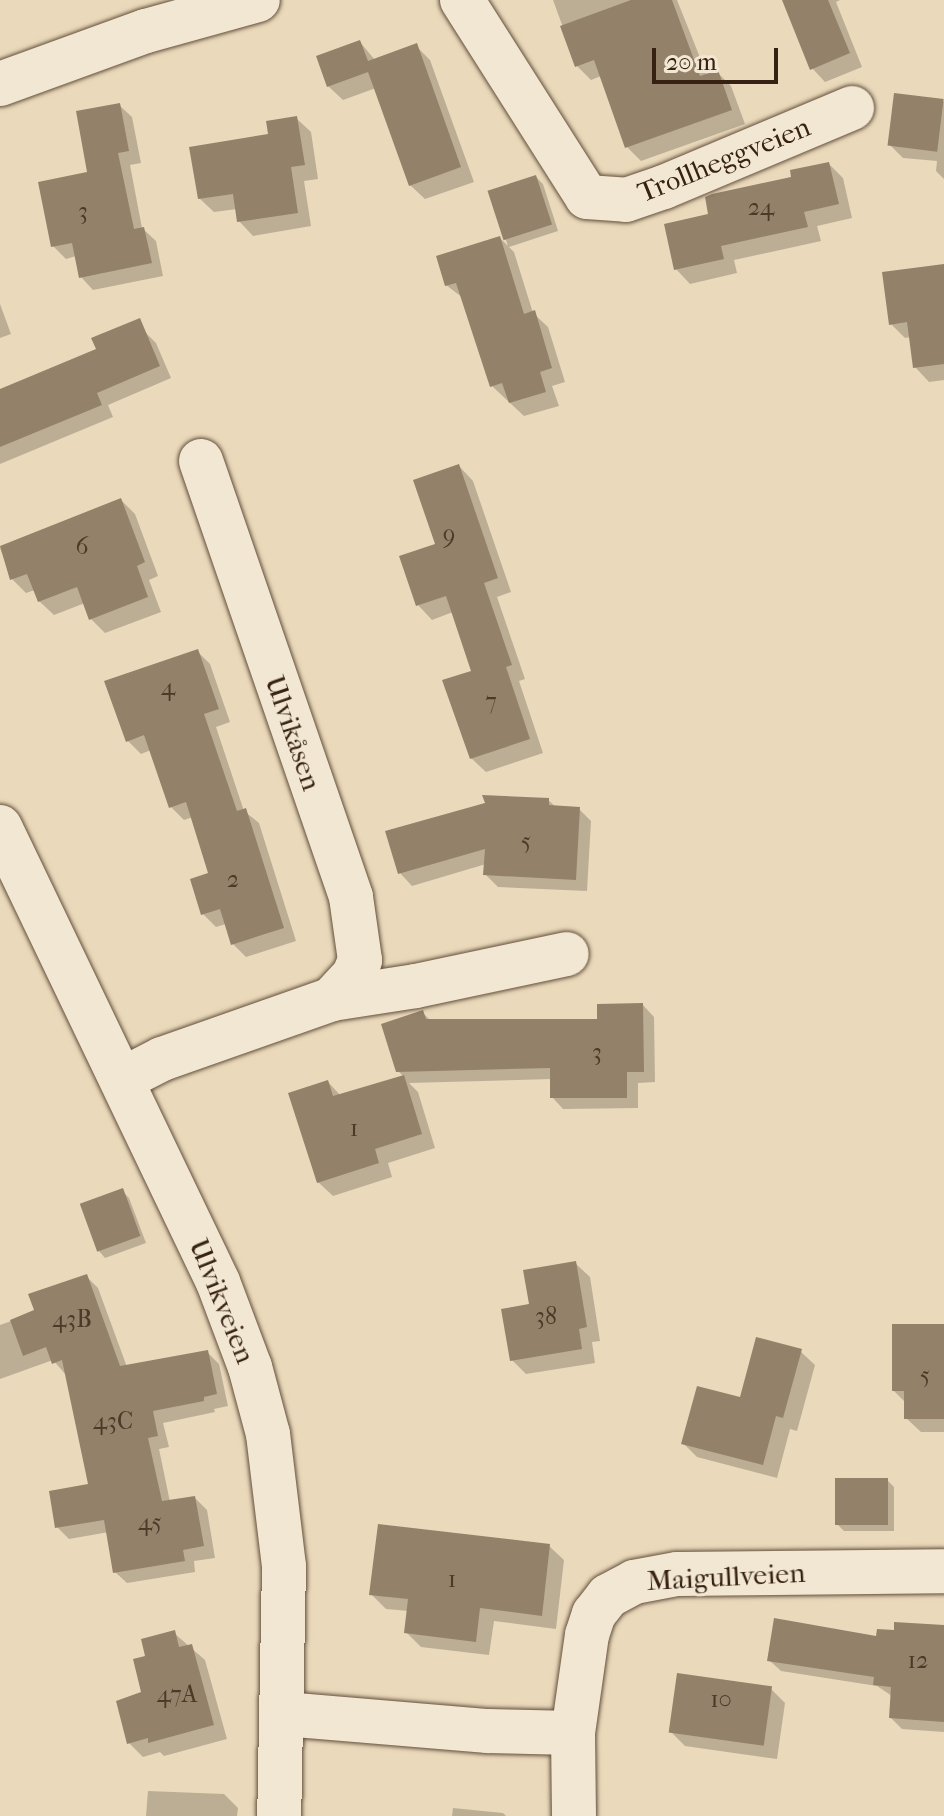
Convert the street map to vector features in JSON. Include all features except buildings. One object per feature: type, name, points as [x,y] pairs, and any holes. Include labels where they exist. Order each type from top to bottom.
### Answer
[{"type":"street","points":[[0,84],[146,31],[258,0]]},
{"type":"street","name":"Trollheggveien","points":[[462,0],[587,197],[626,200],[852,108]]},
{"type":"street","name":"Ulvikåsen","points":[[201,461],[351,897],[360,960],[354,975],[332,999]]},
{"type":"street","name":"Ulvikveien","points":[[0,827],[218,1282],[250,1367],[268,1434],[284,1566],[284,1714],[279,1816]]},
{"type":"street","points":[[123,1079],[162,1059],[332,999],[416,986],[567,954]]},
{"type":"street","name":"Maigullveien","points":[[574,1816],[573,1733],[594,1614],[608,1596],[634,1582],[677,1574],[944,1571]]},
{"type":"street","points":[[284,1714],[488,1731],[573,1733]]}]
